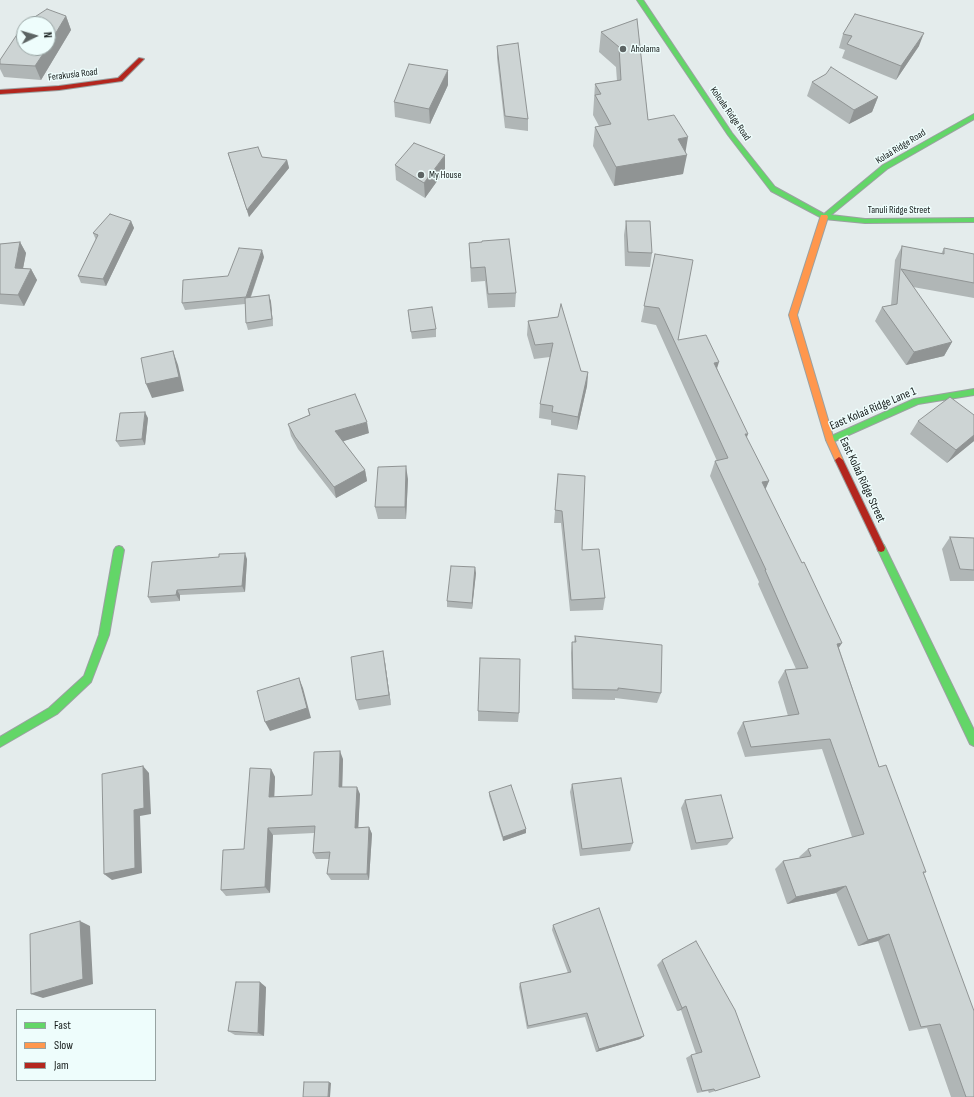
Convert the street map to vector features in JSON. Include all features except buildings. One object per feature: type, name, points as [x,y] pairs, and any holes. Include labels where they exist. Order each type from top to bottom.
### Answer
[{"type":"street","name":"Koloale Ridge Road","points":[[640,0],[730,134],[773,189],[824,217]]},
{"type":"street","name":"Ferakusia Road","points":[[0,92],[59,88],[120,80],[141,59]]},
{"type":"street","name":"Kolaá Ridge Road","points":[[824,217],[885,167],[974,116]]},
{"type":"street","name":"Tanuli Ridge Street","points":[[824,217],[865,221],[974,220]]},
{"type":"street","name":"East Kolaá Ridge Street","points":[[824,217],[793,316],[830,440],[974,741]]},
{"type":"street","name":"East Kolaá Ridge Lane 1","points":[[830,440],[916,401],[974,392]]},
{"type":"street","points":[[0,742],[53,711],[88,679],[104,635],[119,550]]},
{"type":"traffic: fast","points":[[640,0],[730,134],[773,189],[824,217],[865,221],[974,220]]},
{"type":"traffic: fast","points":[[824,217],[885,167],[974,116]]},
{"type":"traffic: fast","points":[[830,440],[917,401],[974,392]]},
{"type":"traffic: fast","points":[[881,548],[974,741]]},
{"type":"traffic: fast","points":[[0,742],[53,711],[88,679],[104,635],[119,550]]},
{"type":"traffic: slow","points":[[824,217],[793,315],[830,440],[839,460]]},
{"type":"traffic: jam","points":[[0,92],[59,88],[120,80],[141,59]]},
{"type":"traffic: jam","points":[[839,460],[881,548]]},
{"type":"place","name":"Aholama","points":[[623,49]]},
{"type":"place","name":"My House","points":[[421,175]]}]
